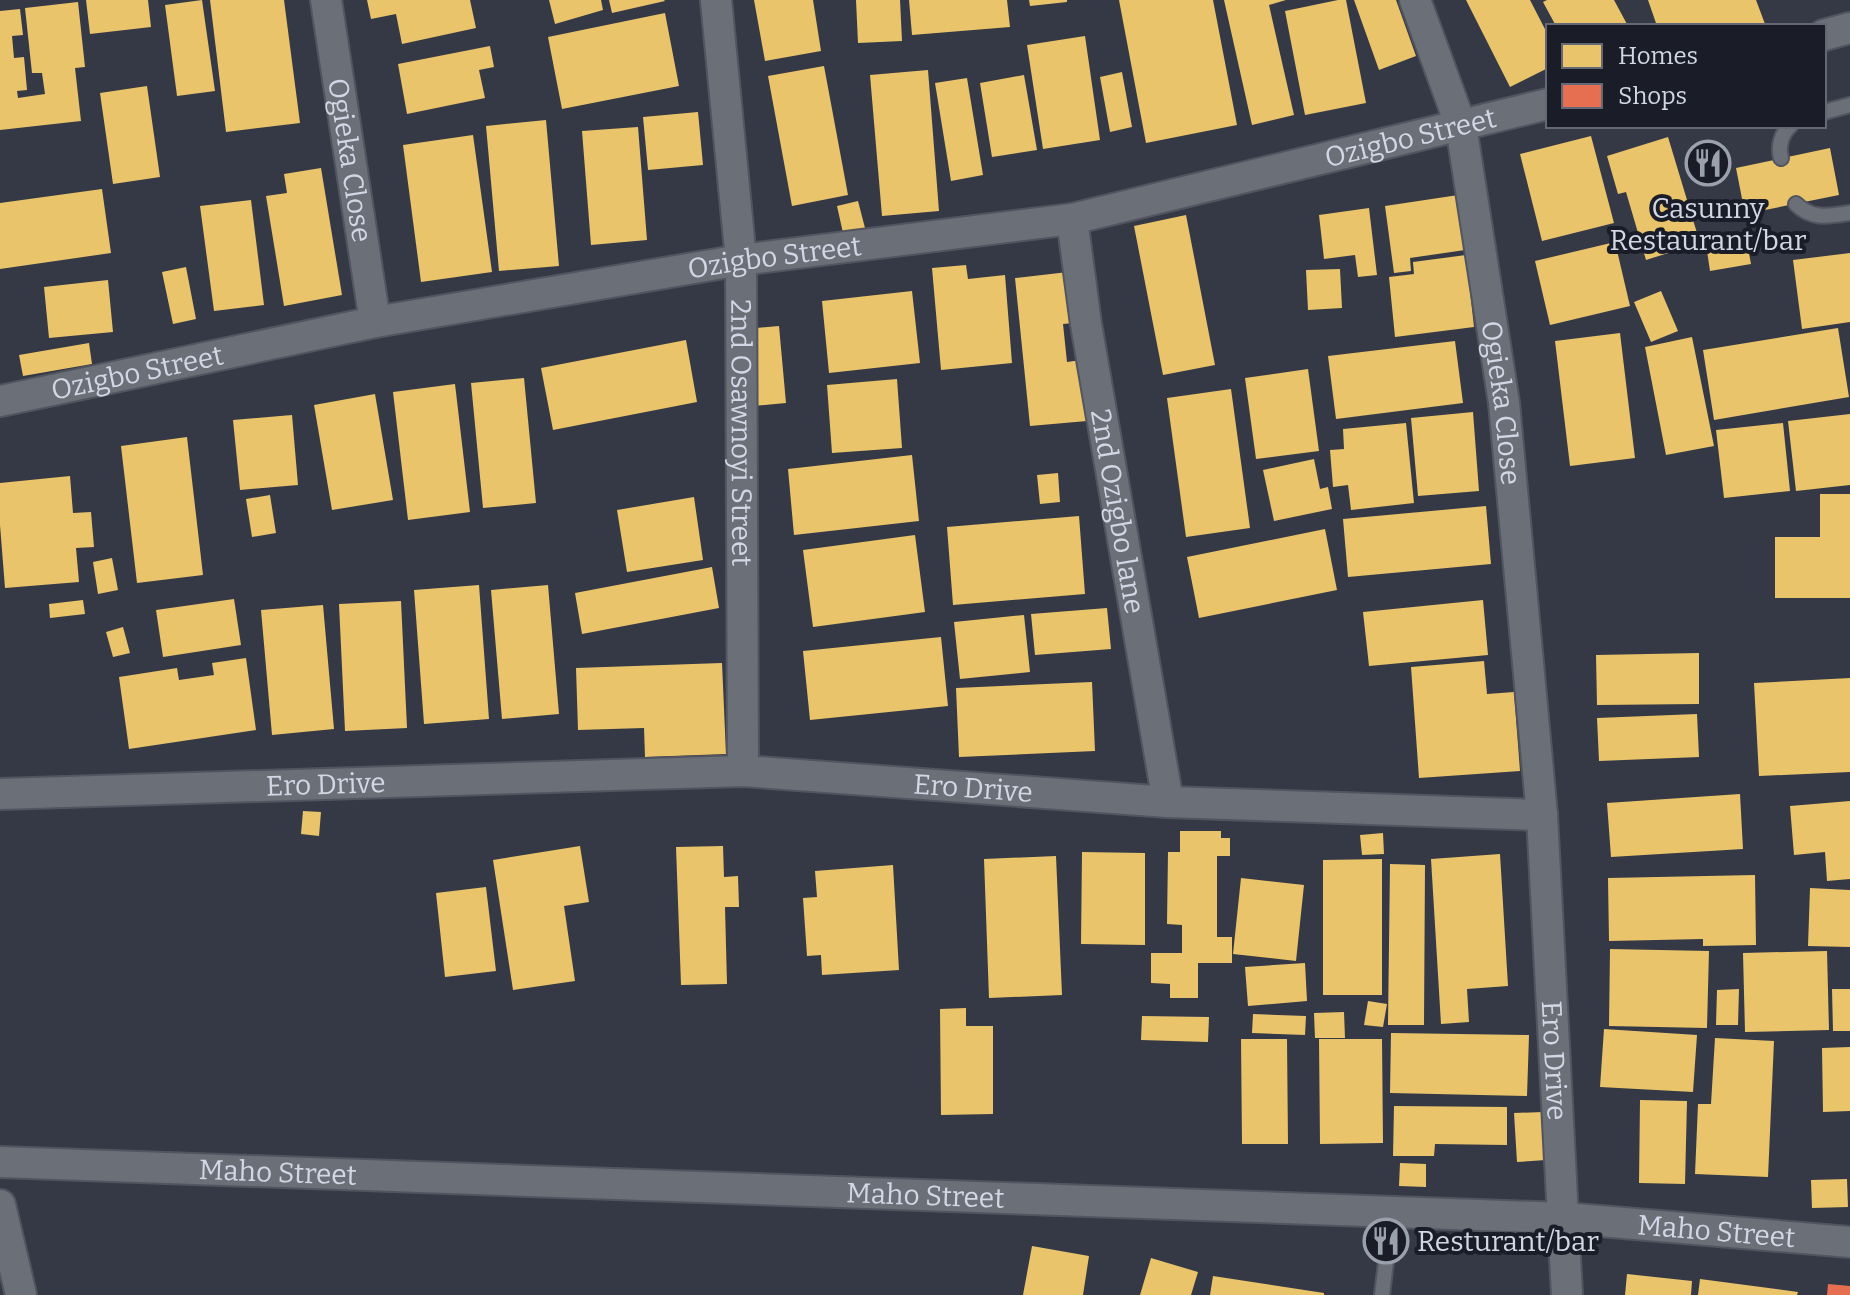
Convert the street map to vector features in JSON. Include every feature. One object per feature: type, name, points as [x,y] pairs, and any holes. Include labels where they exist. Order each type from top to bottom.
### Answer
[{"type":"street","name":"Ogieka Close","points":[[326,0],[375,322]]},
{"type":"street","name":"2nd Osawnoyi Street","points":[[716,0],[741,260],[743,771]]},
{"type":"street","name":"Ogieka Close","points":[[1415,0],[1461,126],[1504,403],[1542,815]]},
{"type":"street","points":[[1826,34],[1850,28]]},
{"type":"street","name":"Ozigbo Street","points":[[0,401],[375,322],[741,260],[1072,219],[1546,105]]},
{"type":"street","name":"2nd Ozigbo lane","points":[[1072,219],[1086,324],[1168,802]]},
{"type":"street","name":"Ero Drive","points":[[0,794],[743,771],[1168,802],[1542,815],[1567,1295]]},
{"type":"street","name":"Maho Street","points":[[0,1162],[1564,1218],[1850,1242]]},
{"type":"street","points":[[0,1205],[21,1295]]},
{"type":"lane","points":[[1826,111],[1850,105]]},
{"type":"lane","points":[[1781,158],[1779,151],[1783,131],[1787,128]]},
{"type":"lane","points":[[1796,204],[1819,217],[1850,213]]},
{"type":"lane","points":[[1382,1295],[1392,1212]]},
{"type":"building: Homes","points":[[86,0],[148,0],[151,27],[90,34]]},
{"type":"building: Homes","points":[[202,0],[215,91],[177,96],[165,5]]},
{"type":"building: Homes","points":[[210,0],[284,0],[300,123],[226,132]]},
{"type":"building: Homes","points":[[367,0],[470,0],[476,28],[402,44],[396,14],[371,19]]},
{"type":"building: Homes","points":[[549,0],[601,0],[603,10],[555,24]]},
{"type":"building: Homes","points":[[609,0],[664,0],[665,1],[612,13]]},
{"type":"building: Homes","points":[[754,0],[813,0],[821,51],[765,61]]},
{"type":"building: Homes","points":[[856,0],[900,0],[902,41],[858,43]]},
{"type":"building: Homes","points":[[909,0],[1007,0],[1010,27],[912,35]]},
{"type":"building: Homes","points":[[1029,0],[1067,0],[1067,2],[1030,6]]},
{"type":"building: Homes","points":[[1119,0],[1213,0],[1237,125],[1146,143]]},
{"type":"building: Homes","points":[[1224,0],[1286,0],[1269,5],[1294,115],[1252,125]]},
{"type":"building: Homes","points":[[1346,0],[1366,103],[1305,115],[1285,11]]},
{"type":"building: Homes","points":[[1354,0],[1396,0],[1416,56],[1379,70]]},
{"type":"building: Homes","points":[[1466,0],[1530,0],[1546,31],[1546,69],[1510,87]]},
{"type":"building: Homes","points":[[1614,0],[1627,24],[1555,24],[1543,2]]},
{"type":"building: Homes","points":[[1648,0],[1756,0],[1765,24],[1656,24]]},
{"type":"building: Homes","points":[[78,2],[85,67],[75,68],[81,121],[0,130],[0,11],[20,9],[23,35],[12,36],[14,58],[24,57],[27,90],[17,91],[18,98],[45,94],[42,73],[32,73],[25,8]]},
{"type":"building: Homes","points":[[665,13],[679,86],[562,109],[548,37]]},
{"type":"building: Homes","points":[[1085,36],[1100,140],[1043,149],[1027,45]]},
{"type":"building: Homes","points":[[490,46],[494,67],[479,70],[485,98],[407,114],[398,64]]},
{"type":"building: Homes","points":[[824,66],[848,195],[792,206],[768,76]]},
{"type":"building: Homes","points":[[928,70],[939,211],[882,216],[870,75]]},
{"type":"building: Homes","points":[[1122,72],[1132,127],[1110,132],[1100,77]]},
{"type":"building: Homes","points":[[1024,75],[1037,150],[992,157],[980,83]]},
{"type":"building: Homes","points":[[967,78],[983,175],[951,181],[935,83]]},
{"type":"building: Homes","points":[[147,86],[160,177],[113,184],[100,93]]},
{"type":"building: Homes","points":[[698,112],[703,165],[648,170],[643,117]]},
{"type":"building: Homes","points":[[546,120],[559,266],[499,271],[486,126]]},
{"type":"building: Homes","points":[[638,127],[647,240],[591,245],[582,131]]},
{"type":"building: Homes","points":[[473,135],[492,272],[421,282],[403,145]]},
{"type":"building: Homes","points":[[1591,136],[1614,223],[1542,241],[1520,154]]},
{"type":"building: Homes","points":[[1668,137],[1700,243],[1646,260],[1626,192],[1618,194],[1607,156]]},
{"type":"building: Homes","points":[[1830,148],[1839,195],[1745,214],[1736,168]]},
{"type":"building: Homes","points":[[321,168],[342,295],[284,306],[266,196],[287,193],[284,174]]},
{"type":"building: Homes","points":[[102,189],[111,253],[0,269],[0,203]]},
{"type":"building: Homes","points":[[1465,194],[1472,249],[1410,258],[1411,271],[1394,273],[1385,206]]},
{"type":"building: Homes","points":[[251,200],[264,305],[214,311],[200,206]]},
{"type":"building: Homes","points":[[858,201],[865,228],[843,233],[837,206]]},
{"type":"building: Homes","points":[[1369,208],[1377,275],[1358,277],[1355,255],[1324,259],[1319,215]]},
{"type":"building: Homes","points":[[1186,215],[1215,365],[1163,375],[1134,226]]},
{"type":"building: Homes","points":[[1746,237],[1751,264],[1710,271],[1706,244]]},
{"type":"building: Homes","points":[[1615,242],[1630,306],[1550,325],[1535,261]]},
{"type":"building: Homes","points":[[1850,253],[1850,322],[1802,329],[1793,260]]},
{"type":"building: Homes","points":[[1466,255],[1474,327],[1395,337],[1389,277],[1414,274],[1413,262]]},
{"type":"building: Homes","points":[[966,265],[968,279],[1005,275],[1012,363],[941,370],[932,268]]},
{"type":"building: Homes","points":[[186,267],[196,319],[173,324],[162,272]]},
{"type":"building: Homes","points":[[1340,269],[1342,308],[1308,310],[1306,270]]},
{"type":"building: Homes","points":[[1068,272],[1073,323],[1063,324],[1067,362],[1081,360],[1087,421],[1030,426],[1015,278]]},
{"type":"building: Homes","points":[[108,280],[113,332],[49,338],[44,287]]},
{"type":"building: Homes","points":[[912,291],[920,363],[829,373],[822,301]]},
{"type":"building: Homes","points":[[1661,291],[1678,331],[1651,342],[1634,302]]},
{"type":"building: Homes","points":[[779,326],[786,403],[753,406],[746,329]]},
{"type":"building: Homes","points":[[1838,328],[1849,397],[1714,420],[1703,350]]},
{"type":"building: Homes","points":[[1620,333],[1635,458],[1570,466],[1555,341]]},
{"type":"building: Homes","points":[[1692,337],[1714,446],[1666,455],[1645,347]]},
{"type":"building: Homes","points":[[686,340],[697,402],[553,430],[541,368]]},
{"type":"building: Homes","points":[[1455,341],[1463,403],[1336,419],[1328,356]]},
{"type":"building: Homes","points":[[89,343],[92,364],[23,376],[19,355]]},
{"type":"building: Homes","points":[[1308,369],[1319,451],[1256,459],[1245,378]]},
{"type":"building: Homes","points":[[524,378],[536,503],[483,508],[471,383]]},
{"type":"building: Homes","points":[[897,379],[902,448],[832,453],[827,385]]},
{"type":"building: Homes","points":[[455,384],[470,512],[408,520],[393,392]]},
{"type":"building: Homes","points":[[1231,389],[1250,528],[1186,537],[1167,398]]},
{"type":"building: Homes","points":[[375,394],[393,500],[332,510],[314,405]]},
{"type":"building: Homes","points":[[1473,412],[1479,491],[1418,496],[1411,418]]},
{"type":"building: Homes","points":[[1850,414],[1850,485],[1796,491],[1788,421]]},
{"type":"building: Homes","points":[[292,415],[298,485],[240,490],[233,420]]},
{"type":"building: Homes","points":[[1406,423],[1414,503],[1351,510],[1348,485],[1333,487],[1330,450],[1344,449],[1343,429]]},
{"type":"building: Homes","points":[[1783,423],[1790,491],[1724,498],[1716,430]]},
{"type":"building: Homes","points":[[187,437],[203,575],[137,583],[121,446]]},
{"type":"building: Homes","points":[[912,455],[919,521],[794,535],[788,469]]},
{"type":"building: Homes","points":[[1314,459],[1320,489],[1328,487],[1332,509],[1274,521],[1263,470]]},
{"type":"building: Homes","points":[[1058,473],[1060,502],[1040,504],[1037,475]]},
{"type":"building: Homes","points":[[70,476],[73,513],[91,512],[94,547],[76,548],[79,582],[5,588],[0,483]]},
{"type":"building: Homes","points":[[1820,494],[1850,494],[1850,598],[1775,598],[1775,537],[1820,537]]},
{"type":"building: Homes","points":[[270,495],[276,533],[252,537],[246,499]]},
{"type":"building: Homes","points":[[694,497],[703,560],[627,572],[617,510]]},
{"type":"building: Homes","points":[[1486,506],[1491,564],[1348,577],[1343,519]]},
{"type":"building: Homes","points":[[1079,516],[1085,594],[953,605],[947,527]]},
{"type":"building: Homes","points":[[1325,529],[1337,590],[1199,618],[1187,557]]},
{"type":"building: Homes","points":[[915,535],[925,612],[813,627],[803,550]]},
{"type":"building: Homes","points":[[112,558],[118,590],[98,594],[93,562]]},
{"type":"building: Homes","points":[[712,567],[719,608],[582,634],[575,593]]},
{"type":"building: Homes","points":[[479,585],[489,719],[424,724],[414,590]]},
{"type":"building: Homes","points":[[548,585],[559,714],[502,719],[491,590]]},
{"type":"building: Homes","points":[[234,599],[241,645],[163,657],[156,610]]},
{"type":"building: Homes","points":[[83,600],[85,614],[50,618],[49,604]]},
{"type":"building: Homes","points":[[1483,600],[1488,655],[1369,666],[1363,612]]},
{"type":"building: Homes","points":[[401,601],[407,728],[345,731],[339,604]]},
{"type":"building: Homes","points":[[323,605],[334,729],[272,735],[261,610]]},
{"type":"building: Homes","points":[[1107,608],[1111,649],[1035,655],[1031,614]]},
{"type":"building: Homes","points":[[1024,615],[1030,672],[960,679],[954,622]]},
{"type":"building: Homes","points":[[123,627],[130,653],[113,657],[106,632]]},
{"type":"building: Homes","points":[[941,637],[948,706],[810,720],[803,651]]},
{"type":"building: Homes","points":[[1699,653],[1699,704],[1597,705],[1596,655]]},
{"type":"building: Homes","points":[[246,658],[256,730],[129,749],[119,677],[177,668],[179,680],[214,675],[212,663]]},
{"type":"building: Homes","points":[[1484,661],[1487,694],[1514,692],[1520,771],[1419,778],[1411,667]]},
{"type":"building: Homes","points":[[722,663],[726,754],[645,757],[644,728],[578,730],[576,668]]},
{"type":"building: Homes","points":[[1850,678],[1850,772],[1759,776],[1754,683]]},
{"type":"building: Homes","points":[[1092,682],[1095,751],[959,757],[956,688]]},
{"type":"building: Homes","points":[[1697,714],[1699,757],[1599,761],[1597,718]]},
{"type":"building: Homes","points":[[1740,794],[1743,849],[1611,857],[1607,803]]},
{"type":"building: Homes","points":[[1850,801],[1850,879],[1827,881],[1825,852],[1794,855],[1790,806]]},
{"type":"building: Homes","points":[[303,811],[321,812],[319,836],[301,834]]},
{"type":"building: Homes","points":[[1180,831],[1221,831],[1221,838],[1230,838],[1230,856],[1217,856],[1217,937],[1232,937],[1232,963],[1198,963],[1198,998],[1170,998],[1170,984],[1151,983],[1151,953],[1182,953],[1182,925],[1167,924],[1168,852],[1180,852]]},
{"type":"building: Homes","points":[[1383,833],[1384,854],[1362,855],[1360,835]]},
{"type":"building: Homes","points":[[580,846],[589,902],[564,906],[575,981],[513,990],[493,860]]},
{"type":"building: Homes","points":[[723,846],[724,877],[738,876],[739,907],[725,907],[727,984],[681,985],[676,847]]},
{"type":"building: Homes","points":[[1082,852],[1145,853],[1145,945],[1081,944]]},
{"type":"building: Homes","points":[[1500,854],[1508,986],[1467,989],[1469,1022],[1441,1024],[1431,859]]},
{"type":"building: Homes","points":[[1056,856],[1062,995],[989,998],[984,859]]},
{"type":"building: Homes","points":[[1382,859],[1382,995],[1323,995],[1323,860]]},
{"type":"building: Homes","points":[[1390,864],[1425,865],[1424,1025],[1388,1025]]},
{"type":"building: Homes","points":[[893,865],[899,970],[822,975],[821,955],[807,956],[803,898],[817,897],[815,871]]},
{"type":"building: Homes","points":[[1755,875],[1756,945],[1703,946],[1703,939],[1609,941],[1608,878]]},
{"type":"building: Homes","points":[[1241,878],[1304,885],[1296,961],[1233,954]]},
{"type":"building: Homes","points":[[486,887],[496,971],[445,977],[436,893]]},
{"type":"building: Homes","points":[[1810,888],[1850,890],[1850,947],[1808,946]]},
{"type":"building: Homes","points":[[1610,949],[1709,951],[1707,1028],[1609,1026]]},
{"type":"building: Homes","points":[[1827,951],[1829,1030],[1745,1032],[1743,953]]},
{"type":"building: Homes","points":[[1305,963],[1307,1001],[1248,1006],[1245,967]]},
{"type":"building: Homes","points":[[1739,989],[1738,1025],[1716,1025],[1717,990]]},
{"type":"building: Homes","points":[[1832,989],[1850,989],[1850,1031],[1833,1031]]},
{"type":"building: Homes","points":[[1368,1001],[1387,1004],[1383,1027],[1364,1025]]},
{"type":"building: Homes","points":[[966,1008],[966,1026],[993,1026],[993,1114],[941,1115],[940,1009]]},
{"type":"building: Homes","points":[[1344,1012],[1345,1038],[1315,1038],[1314,1013]]},
{"type":"building: Homes","points":[[1253,1014],[1306,1016],[1305,1035],[1252,1033]]},
{"type":"building: Homes","points":[[1142,1016],[1209,1017],[1208,1042],[1141,1040]]},
{"type":"building: Homes","points":[[1604,1029],[1697,1035],[1693,1092],[1600,1087]]},
{"type":"building: Homes","points":[[1391,1033],[1529,1035],[1527,1096],[1390,1093]]},
{"type":"building: Homes","points":[[1715,1038],[1774,1041],[1768,1177],[1695,1174],[1698,1104],[1711,1104]]},
{"type":"building: Homes","points":[[1241,1039],[1287,1039],[1288,1144],[1242,1144]]},
{"type":"building: Homes","points":[[1319,1039],[1382,1039],[1383,1143],[1320,1144]]},
{"type":"building: Homes","points":[[1850,1047],[1850,1111],[1823,1112],[1822,1048]]},
{"type":"building: Homes","points":[[1640,1100],[1687,1101],[1685,1184],[1639,1183]]},
{"type":"building: Homes","points":[[1394,1106],[1507,1107],[1507,1145],[1435,1144],[1434,1156],[1393,1156]]},
{"type":"building: Homes","points":[[1543,1112],[1546,1160],[1517,1162],[1514,1113]]},
{"type":"building: Homes","points":[[1400,1163],[1426,1164],[1426,1187],[1399,1186]]},
{"type":"building: Homes","points":[[1847,1179],[1848,1207],[1812,1208],[1811,1180]]},
{"type":"building: Homes","points":[[1032,1246],[1089,1256],[1083,1295],[1023,1295]]},
{"type":"building: Homes","points":[[1151,1258],[1198,1272],[1191,1295],[1140,1295]]},
{"type":"building: Homes","points":[[1627,1274],[1692,1281],[1691,1295],[1625,1295]]},
{"type":"building: Homes","points":[[1213,1276],[1324,1293],[1324,1295],[1210,1295]]},
{"type":"building: Homes","points":[[1700,1279],[1798,1292],[1797,1295],[1698,1295]]},
{"type":"building: Shops","points":[[1828,1284],[1850,1286],[1850,1295],[1827,1295]]},
{"type":"place","name":"Casunny Restaurant/bar","points":[[1708,163]]},
{"type":"place","name":"Resturant/bar","points":[[1386,1241]]}]
